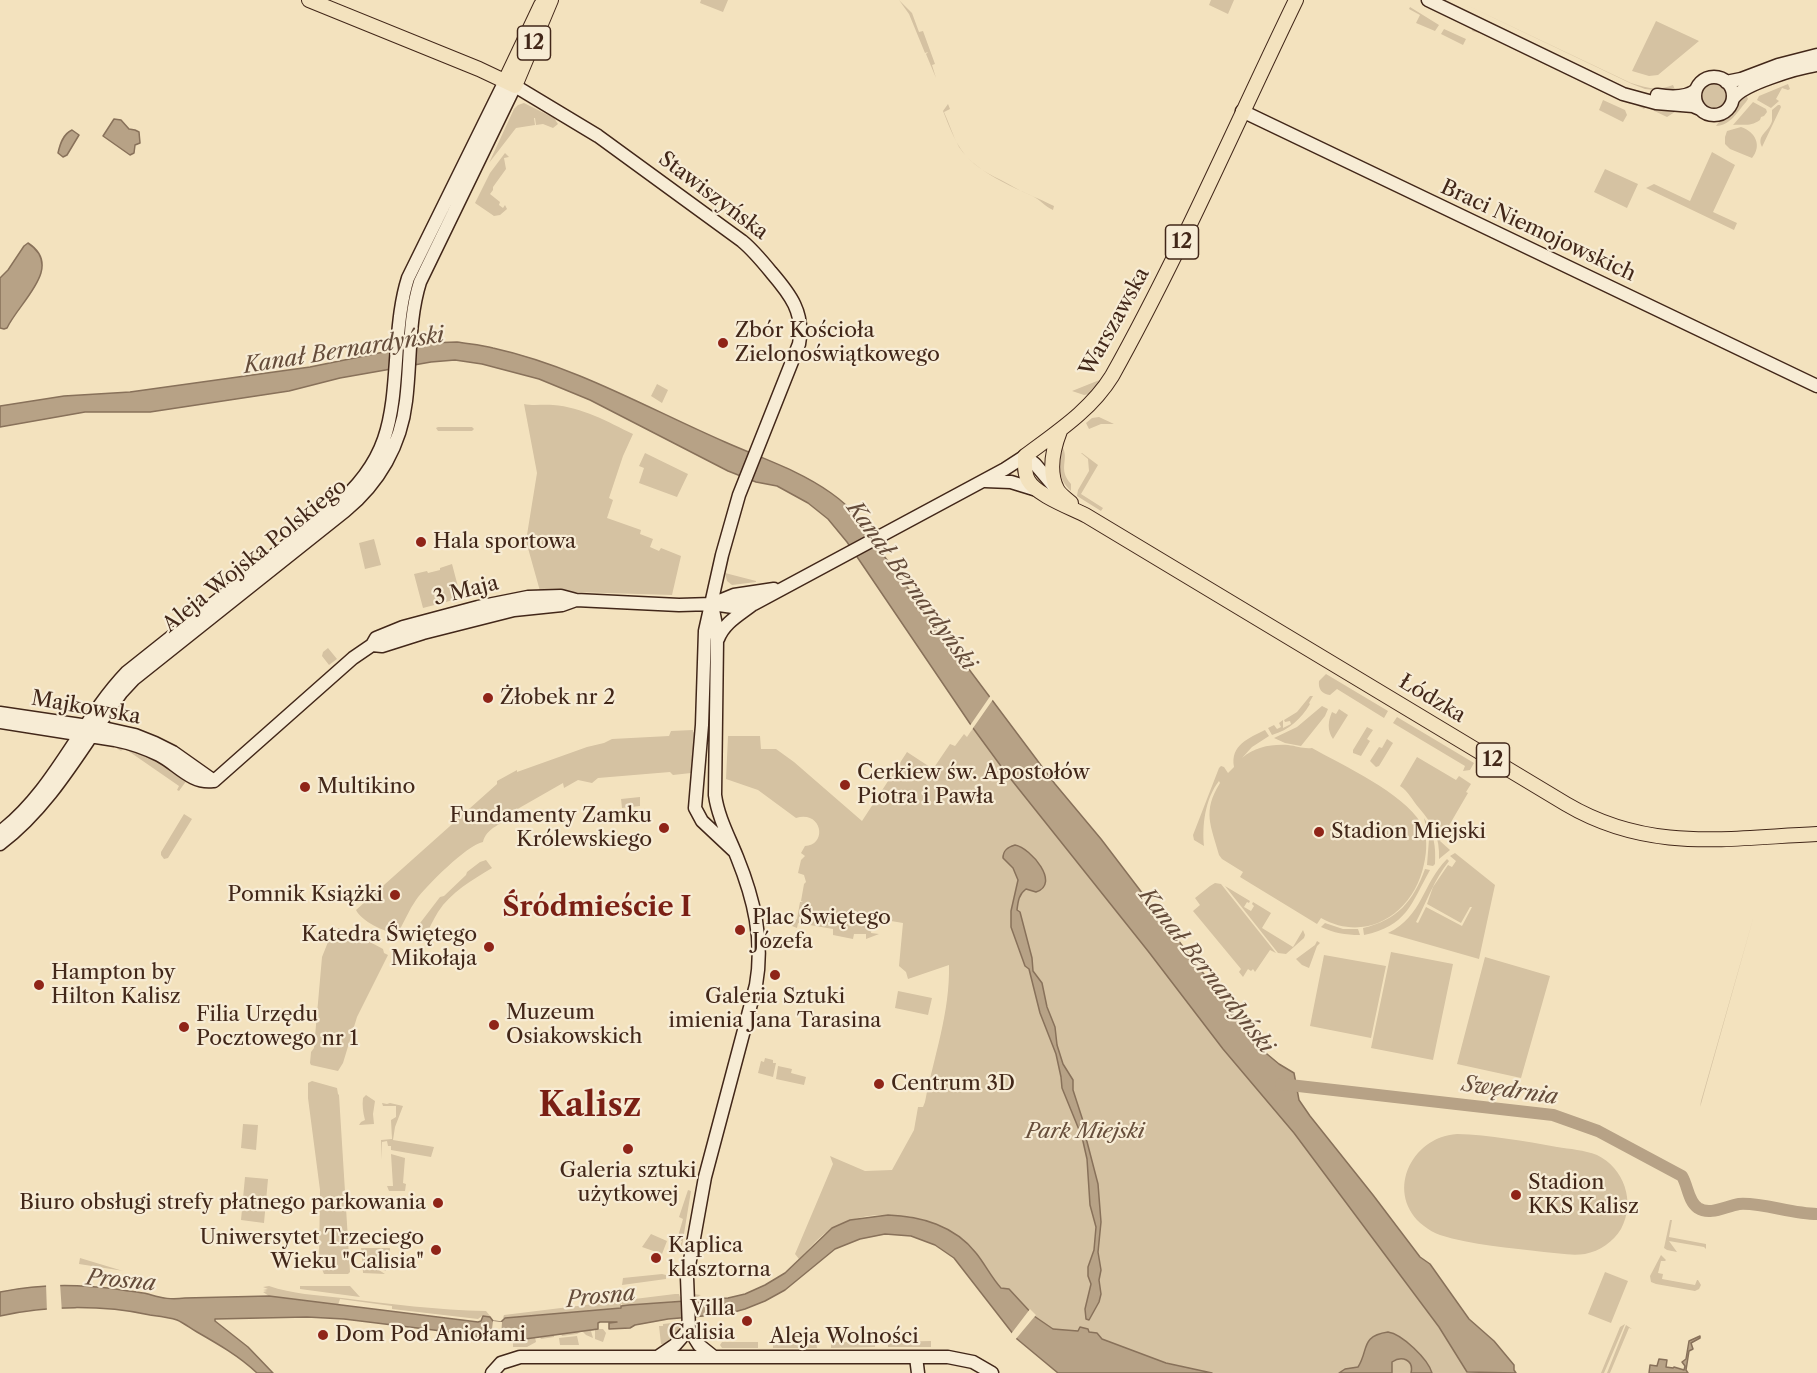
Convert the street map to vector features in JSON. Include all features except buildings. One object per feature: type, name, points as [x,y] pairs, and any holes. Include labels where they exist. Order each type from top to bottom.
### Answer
[{"type":"main road","name":"Stawiszyńska","points":[[309,0],[510,83]]},
{"type":"main road","name":"12","points":[[510,83],[543,0]]},
{"type":"main road","name":"12","points":[[510,83],[551,0]]},
{"type":"main road","name":"Warszawska","points":[[1025,456],[1060,430],[1096,398],[1112,376],[1178,250],[1296,0]]},
{"type":"main road","points":[[1058,491],[1052,462],[1054,446],[1060,430]]},
{"type":"main road","points":[[1025,456],[1026,476],[1037,490]]},
{"type":"main road","name":"Łódzka","points":[[1037,490],[1087,516],[1566,804],[1595,819],[1629,831],[1676,839],[1817,834]]},
{"type":"main road","name":"Łódzka","points":[[1058,491],[1087,516]]},
{"type":"street","points":[[1428,0],[1631,97],[1656,103],[1693,106],[1708,114],[1717,115],[1726,111],[1738,93],[1758,83],[1817,64]]},
{"type":"street","points":[[1446,0],[1634,89],[1665,96],[1688,94],[1696,90],[1707,79],[1717,78],[1726,82],[1732,90],[1732,99]]},
{"type":"street","points":[[1726,82],[1817,55]]},
{"type":"street","name":"Aleja Wojska Polskiego","points":[[0,832],[20,815],[88,731],[142,671],[336,518],[379,476],[394,447],[402,424],[400,392],[404,335],[423,273],[510,83]]},
{"type":"street","name":"Stawiszyńska","points":[[510,83],[598,136],[742,241],[791,296],[797,308],[800,322],[799,344],[741,489],[722,555],[705,631],[702,725],[695,808],[702,821],[735,852]]},
{"type":"street","points":[[1696,90],[1695,100],[1700,109]]},
{"type":"street","name":"Braci Niemojowskich","points":[[1242,111],[1817,386]]},
{"type":"street","name":"Aleja Wojska Polskiego","points":[[0,844],[44,803],[113,687],[136,664],[333,508],[356,487],[370,469],[383,442],[400,392]]},
{"type":"street","points":[[1025,456],[1058,491]]},
{"type":"street","name":"Warszawska","points":[[712,604],[733,607],[754,603],[981,482],[1025,456]]},
{"type":"street","points":[[981,482],[1011,482],[1037,490]]},
{"type":"street","name":"Warszawska","points":[[712,604],[734,596],[784,587]]},
{"type":"street","name":"3 Maja","points":[[214,781],[348,663],[372,645],[382,645],[514,610],[562,605],[576,600],[712,604]]},
{"type":"street","points":[[717,640],[722,630],[754,603]]},
{"type":"street","points":[[712,604],[716,619],[717,640],[714,782],[716,801],[751,896],[758,924],[759,952],[757,979],[700,1199],[688,1269],[688,1324],[699,1345],[714,1357]]},
{"type":"street","points":[[113,703],[115,719],[124,732]]},
{"type":"street","name":"Majkowska","points":[[0,713],[88,731],[141,747],[168,760],[193,778],[203,782],[214,781]]},
{"type":"street","name":"Majkowska","points":[[0,722],[88,731],[124,732],[165,747],[214,781]]},
{"type":"street","points":[[657,1357],[670,1349],[688,1324]]},
{"type":"street","name":"Aleja Wolności","points":[[492,1373],[501,1363],[520,1357],[948,1357],[973,1362],[992,1373]]},
{"type":"street","points":[[916,1357],[918,1373]]},
{"type":"green space","points":[[701,0],[728,0],[723,12],[700,3]]},
{"type":"green space","points":[[899,0],[912,13],[919,32],[923,31],[935,64],[932,65],[936,78],[926,54],[928,52],[925,53],[909,14]]},
{"type":"green space","points":[[1211,0],[1234,0],[1228,14],[1209,5]]},
{"type":"green space","points":[[1456,0],[1631,83],[1652,88],[1673,85],[1676,92],[1645,89],[1632,84]]},
{"type":"green space","points":[[1410,7],[1439,25],[1435,31],[1416,23],[1420,15],[1409,9]]},
{"type":"green space","points":[[1656,21],[1699,41],[1658,75],[1649,76],[1632,71]]},
{"type":"green space","points":[[1473,28],[1678,110],[1667,117],[1646,107],[1644,109],[1630,104],[1488,35],[1472,31]]},
{"type":"green space","points":[[1444,29],[1466,39],[1463,45],[1441,34]]},
{"type":"green space","points":[[1714,83],[1723,87],[1727,96],[1723,105],[1714,109],[1705,105],[1701,96],[1705,87]]},
{"type":"green space","points":[[1788,84],[1790,89],[1782,88],[1776,99],[1779,101],[1771,108],[1757,100],[1759,96]]},
{"type":"green space","points":[[1746,94],[1748,99],[1733,117],[1725,124],[1716,126],[1732,112]]},
{"type":"green space","points":[[1603,100],[1625,110],[1627,115],[1623,122],[1599,110]]},
{"type":"green space","points":[[1753,102],[1766,109],[1764,116],[1753,124],[1733,125]]},
{"type":"green space","points":[[524,103],[554,118],[558,124],[553,128],[543,124],[536,125],[534,118],[535,125],[516,128],[489,163],[514,109]]},
{"type":"green space","points":[[948,104],[950,109],[944,112],[955,138],[943,111]]},
{"type":"green space","points":[[1778,105],[1781,107],[1762,147],[1762,136],[1772,121],[1772,110]]},
{"type":"green space","points":[[1741,127],[1750,132],[1756,140],[1757,149],[1752,158],[1730,149],[1725,144],[1727,131]]},
{"type":"green space","points":[[1712,152],[1735,165],[1713,212],[1737,223],[1734,230],[1646,188],[1654,184],[1690,201]]},
{"type":"green space","points":[[505,153],[509,157],[504,158],[506,169],[490,194],[500,202],[499,205],[503,208],[505,205],[507,209],[500,215],[494,216],[475,203],[490,173]]},
{"type":"green space","points":[[980,168],[989,173],[1020,191],[1002,182]]},
{"type":"green space","points":[[1605,169],[1638,184],[1627,208],[1594,192]]},
{"type":"green space","points":[[1036,198],[1054,206],[1053,210],[1047,207]]},
{"type":"green space","points":[[1102,379],[1090,394],[1084,395],[1072,391]]},
{"type":"green space","points":[[657,384],[668,390],[662,403],[651,396]]},
{"type":"green space","points":[[524,404],[564,406],[594,416],[633,434],[609,498],[613,500],[607,518],[641,530],[640,534],[653,539],[650,547],[659,551],[661,548],[681,556],[672,595],[540,591],[526,541],[537,473]]},
{"type":"green space","points":[[1099,417],[1114,424],[1101,424],[1089,429],[1086,423],[1092,418]]},
{"type":"green space","points":[[472,427],[474,429],[472,431],[438,431],[436,428]]},
{"type":"green space","points":[[1062,446],[1065,455],[1065,474],[1071,484],[1071,491],[1061,476]]},
{"type":"green space","points":[[645,453],[688,474],[677,497],[639,483],[644,468],[639,466]]},
{"type":"green space","points":[[1081,453],[1098,465],[1081,494],[1103,508],[1101,511],[1077,496],[1089,471],[1088,459]]},
{"type":"green space","points":[[374,539],[381,565],[365,569],[359,543]]},
{"type":"green space","points":[[452,564],[461,598],[423,608],[414,574],[440,570]]},
{"type":"green space","points":[[725,573],[756,582],[732,585],[727,581]]},
{"type":"green space","points":[[328,648],[337,659],[329,665],[322,656]]},
{"type":"green space","points":[[1326,674],[1388,711],[1384,718],[1337,689],[1330,695],[1323,692],[1319,681]]},
{"type":"green space","points":[[1310,696],[1313,696],[1310,704],[1299,719],[1284,730],[1272,735],[1268,728],[1274,725],[1277,729],[1281,727],[1279,723],[1283,720],[1283,728],[1291,724],[1290,721],[1285,722],[1284,720],[1297,712]]},
{"type":"green space","points":[[1322,706],[1328,709],[1325,716],[1301,746],[1274,738],[1297,727]]},
{"type":"green space","points":[[1339,709],[1348,715],[1333,739],[1329,729],[1330,719],[1332,712],[1336,714]]},
{"type":"green space","points":[[1397,717],[1474,763],[1470,770],[1463,771],[1465,766],[1393,723]]},
{"type":"green space","points":[[1367,727],[1373,730],[1367,739],[1370,741],[1361,756],[1353,753],[1353,750]]},
{"type":"green space","name":"Park Miejski","points":[[973,728],[1223,1049],[1294,1133],[1439,1327],[1467,1373],[1212,1373],[1166,1363],[1102,1339],[1089,1332],[1088,1329],[1080,1327],[1078,1331],[1053,1329],[1034,1316],[1009,1289],[996,1283],[978,1255],[957,1235],[941,1226],[904,1216],[867,1216],[849,1221],[824,1234],[799,1259],[795,1254],[833,1164],[830,1156],[865,1171],[892,1170],[914,1130],[918,1107],[923,1107],[925,1102],[941,1034],[949,983],[949,965],[908,979],[906,972],[899,966],[903,923],[873,918],[871,933],[879,934],[866,939],[866,934],[854,934],[853,939],[833,935],[833,929],[798,923],[797,928],[792,926],[797,919],[800,902],[803,902],[801,901],[806,882],[804,875],[798,873],[801,860],[805,856],[801,853],[805,846],[817,840],[819,829],[812,819],[796,818],[758,790],[726,779],[728,736],[760,736],[761,749],[776,749],[862,821],[907,752],[933,769],[950,744],[955,746],[964,734],[967,737]]},
{"type":"green space","points":[[693,730],[697,734],[691,773],[673,775],[670,772],[598,778],[592,783],[578,780],[564,788],[563,783],[514,811],[514,816],[491,829],[483,842],[467,850],[428,885],[413,904],[398,933],[375,926],[356,910],[497,784],[497,781],[517,770],[517,772],[612,739],[669,736],[671,731]]},
{"type":"green space","name":"Stadion Miejski","points":[[1265,730],[1269,736],[1252,747],[1242,758],[1252,751],[1275,745],[1312,748],[1387,791],[1401,801],[1421,823],[1426,838],[1426,848],[1419,881],[1410,897],[1386,919],[1371,925],[1355,927],[1338,925],[1321,918],[1317,924],[1240,877],[1243,872],[1219,855],[1211,827],[1211,802],[1219,781],[1210,796],[1206,812],[1204,846],[1194,840],[1193,835],[1219,768],[1224,767],[1228,773],[1234,767],[1235,753],[1242,743]]},
{"type":"green space","points":[[1387,739],[1393,743],[1379,766],[1376,767],[1370,761]]},
{"type":"green space","points":[[109,743],[156,757],[187,780],[179,791],[177,790],[179,786],[124,748],[121,751]]},
{"type":"green space","points":[[1417,757],[1456,780],[1459,776],[1471,784],[1440,841],[1450,850],[1439,859],[1437,837],[1432,825],[1400,786]]},
{"type":"green space","points":[[640,797],[640,806],[622,808],[621,799]]},
{"type":"green space","points":[[184,814],[192,819],[168,858],[164,859],[161,852]]},
{"type":"green space","points":[[1424,818],[1435,845],[1435,864],[1433,866],[1427,865],[1429,839]]},
{"type":"green space","points":[[1455,853],[1495,885],[1479,959],[1388,933],[1408,918],[1447,859],[1449,861],[1433,887],[1448,865],[1452,867],[1456,861],[1450,856]],"holes":[[[1433,887],[1427,904],[1461,923],[1472,907],[1462,926],[1426,907],[1418,923],[1416,922]]]},
{"type":"green space","points":[[486,860],[492,868],[449,898],[438,912],[425,937],[414,931],[440,897],[444,896],[467,872]]},
{"type":"green space","points":[[1425,869],[1430,870],[1406,912],[1390,926],[1364,935],[1363,928],[1385,920],[1402,908],[1415,891]]},
{"type":"green space","points":[[1215,883],[1221,884],[1276,953],[1270,950],[1255,972],[1253,969],[1251,971],[1248,969],[1243,977],[1239,972],[1241,969],[1193,911],[1200,905],[1195,898]]},
{"type":"green space","points":[[1225,886],[1250,901],[1244,907],[1251,911],[1254,906],[1253,902],[1271,913],[1262,928],[1293,947],[1303,930],[1304,938],[1286,954],[1278,953]]},
{"type":"green space","points":[[1755,912],[1701,1104],[1700,1107],[1701,1101]]},
{"type":"green space","points":[[1325,923],[1343,929],[1358,929],[1360,935],[1330,931],[1321,927]]},
{"type":"green space","points":[[338,928],[344,928],[383,949],[388,955],[357,1017],[343,1063],[338,1071],[310,1063],[311,1052],[314,1048],[322,957],[330,937]]},
{"type":"green space","points":[[1317,941],[1320,943],[1309,968],[1302,965],[1296,959]]},
{"type":"green space","points":[[1391,952],[1453,964],[1433,1060],[1371,1048]]},
{"type":"green space","points":[[1324,955],[1386,966],[1371,1038],[1310,1026]]},
{"type":"green space","points":[[1485,957],[1550,976],[1521,1078],[1457,1064]]},
{"type":"green space","points":[[898,991],[932,998],[928,1015],[895,1008]]},
{"type":"green space","points":[[765,1058],[776,1063],[773,1077],[758,1073],[761,1061],[764,1062]]},
{"type":"green space","points":[[778,1066],[792,1069],[791,1073],[806,1077],[804,1085],[776,1079]]},
{"type":"green space","points":[[312,1081],[337,1088],[339,1095],[350,1272],[348,1274],[324,1274],[319,1262],[320,1190],[308,1098],[308,1083]]},
{"type":"green space","points":[[366,1095],[375,1101],[374,1124],[359,1125],[365,1120],[363,1098]]},
{"type":"green space","points":[[382,1103],[403,1106],[393,1140],[434,1147],[431,1157],[391,1150],[387,1141],[382,1142],[382,1160],[381,1140],[392,1139],[391,1120],[396,1117],[396,1106],[383,1106]]},
{"type":"green space","points":[[243,1124],[258,1125],[256,1150],[241,1148]]},
{"type":"green space","name":"Stadion KKS Kalisz","points":[[1457,1134],[1507,1139],[1597,1155],[1614,1168],[1625,1187],[1627,1208],[1621,1229],[1610,1242],[1601,1248],[1591,1253],[1575,1255],[1478,1244],[1432,1231],[1412,1213],[1406,1199],[1404,1184],[1415,1156],[1426,1145],[1440,1138]]},
{"type":"green space","points":[[391,1154],[405,1158],[403,1183],[406,1184],[405,1191],[389,1191],[387,1186],[393,1186]]},
{"type":"green space","points":[[245,1177],[268,1179],[264,1223],[241,1220]]},
{"type":"green space","points":[[688,1190],[691,1191],[681,1252],[678,1251],[682,1241],[677,1240],[683,1219],[679,1217]]},
{"type":"green space","points":[[1670,1220],[1672,1220],[1669,1237],[1706,1244],[1706,1249],[1669,1241],[1677,1252],[1664,1248]]},
{"type":"green space","points":[[651,1234],[667,1241],[662,1254],[642,1247]]},
{"type":"green space","points":[[361,1248],[390,1248],[390,1256],[386,1257],[386,1271],[366,1260]]},
{"type":"green space","points":[[1661,1255],[1666,1260],[1661,1261],[1658,1273],[1663,1274],[1662,1279],[1695,1285],[1698,1280],[1701,1285],[1699,1289],[1695,1291],[1651,1282],[1650,1276]]},
{"type":"green space","points":[[362,1256],[368,1263],[385,1274],[363,1273]]},
{"type":"green space","points":[[80,1258],[122,1271],[79,1264]]},
{"type":"green space","points":[[1605,1272],[1628,1281],[1611,1323],[1588,1314]]},
{"type":"green space","points":[[666,1275],[666,1279],[622,1285],[623,1278]]},
{"type":"green space","points":[[269,1286],[296,1293],[432,1308],[486,1311],[491,1317],[482,1316],[478,1319],[392,1309],[392,1306],[340,1299],[338,1305],[269,1296],[263,1292],[268,1289],[263,1287]]},
{"type":"green space","points":[[300,1286],[350,1286],[360,1297],[300,1289]]},
{"type":"green space","points":[[679,1294],[680,1297],[701,1295],[697,1297],[701,1299],[623,1306],[621,1303],[621,1308],[503,1318],[504,1315]]},
{"type":"green space","points":[[680,1323],[678,1332],[661,1344],[659,1326]]},
{"type":"green space","points":[[1625,1324],[1604,1373],[1601,1373],[1620,1327]]},
{"type":"green space","points":[[1626,1325],[1632,1329],[1629,1328],[1610,1373],[1607,1373]]},
{"type":"green space","points":[[603,1329],[606,1333],[603,1342],[595,1339],[595,1330],[591,1331],[593,1338],[582,1331]]},
{"type":"green space","points":[[582,1331],[577,1334],[562,1336],[561,1334]]},
{"type":"green space","points":[[554,1335],[554,1337],[541,1339],[540,1337]]},
{"type":"green space","points":[[577,1336],[579,1345],[560,1345],[559,1338]]},
{"type":"green space","points":[[535,1338],[536,1342],[527,1347],[513,1347],[513,1343],[503,1342]]},
{"type":"green space","points":[[931,1341],[931,1347],[888,1347],[888,1342]]},
{"type":"green space","points":[[722,1342],[758,1342],[758,1348],[722,1348],[720,1345]]},
{"type":"green space","points":[[773,1342],[816,1342],[817,1348],[773,1348]]},
{"type":"green space","points":[[831,1342],[875,1342],[875,1347],[831,1348]]},
{"type":"shaded area","points":[[114,119],[121,120],[129,129],[139,132],[140,143],[135,145],[134,153],[130,155],[103,136]]},
{"type":"shaded area","points":[[72,130],[79,135],[67,155],[63,157],[58,153],[60,146],[64,137]]},
{"type":"shaded area","points":[[28,243],[38,252],[42,263],[41,274],[7,328],[0,328],[0,278]]},
{"type":"shaded area","points":[[457,342],[523,356],[611,389],[793,471],[831,493],[854,512],[881,552],[1055,784],[1101,839],[1261,1049],[1294,1073],[1299,1100],[1310,1116],[1420,1257],[1430,1264],[1469,1319],[1494,1341],[1514,1365],[1516,1373],[1467,1372],[1439,1327],[1294,1133],[1223,1049],[1006,773],[847,542],[828,519],[808,503],[777,486],[756,482],[728,471],[590,400],[539,379],[482,364],[455,360],[340,378],[289,391],[150,412],[85,412],[0,427],[0,406],[64,396],[130,392],[310,367],[428,343]]},
{"type":"shaded area","points":[[1015,845],[1029,852],[1045,874],[1046,882],[1043,888],[1036,892],[1026,889],[1019,898],[1017,910],[1020,912],[1032,958],[1033,971],[1042,983],[1063,1064],[1073,1080],[1073,1090],[1084,1124],[1098,1184],[1101,1222],[1098,1252],[1101,1294],[1089,1320],[1086,1319],[1085,1309],[1091,1284],[1088,1267],[1094,1250],[1096,1227],[1090,1205],[1087,1159],[1082,1137],[1062,1088],[1056,1054],[1040,1013],[1029,969],[1025,966],[1011,927],[1011,911],[1018,880],[1013,868],[1003,858],[1006,849]]},
{"type":"shaded area","points":[[888,1215],[925,1220],[948,1229],[968,1244],[1001,1288],[1009,1289],[1034,1316],[1053,1329],[1078,1331],[1080,1327],[1088,1329],[1089,1332],[1097,1333],[1102,1339],[1166,1363],[1212,1373],[1058,1373],[1017,1339],[954,1258],[935,1245],[911,1236],[885,1234],[860,1239],[835,1249],[785,1290],[745,1309],[727,1314],[668,1319],[630,1328],[609,1329],[609,1323],[617,1322],[600,1322],[598,1329],[503,1342],[500,1338],[492,1337],[489,1341],[481,1340],[474,1335],[344,1319],[307,1317],[215,1319],[248,1347],[273,1373],[257,1373],[243,1361],[180,1321],[167,1317],[94,1308],[56,1308],[0,1316],[0,1292],[29,1287],[58,1286],[116,1289],[170,1299],[269,1296],[478,1322],[483,1316],[501,1322],[505,1318],[621,1308],[621,1306],[629,1305],[728,1298],[745,1294],[785,1273],[832,1228],[850,1220]]},
{"type":"shaded area","points":[[1388,1332],[1400,1337],[1414,1348],[1430,1367],[1432,1373],[1411,1373],[1409,1362],[1400,1359],[1392,1362],[1392,1373],[1339,1373],[1345,1369],[1358,1367],[1369,1340]]},
{"type":"shaded area","points":[[1700,1336],[1691,1343],[1693,1349],[1689,1351],[1686,1370],[1688,1373],[1649,1373],[1650,1365],[1657,1366],[1659,1359],[1667,1360],[1666,1367],[1684,1370],[1685,1366],[1682,1362],[1686,1359],[1689,1341]]},
{"type":"pier","points":[[991,695],[994,698],[971,731],[969,727]]},
{"type":"pier","points":[[60,1283],[62,1313],[47,1313],[46,1284]]},
{"type":"pier","points":[[1030,1309],[1036,1315],[1015,1340],[1011,1334]]},
{"type":"pier","points":[[493,1321],[502,1322],[501,1338],[491,1337]]},
{"type":"waterway","name":"Swędrnia","points":[[1281,1084],[1553,1115],[1598,1131],[1682,1176],[1692,1201],[1703,1210],[1713,1211],[1748,1204],[1817,1214]]},
{"type":"place","name":"Zbór Kościoła Zielonoświątkowego","points":[[723,343]]},
{"type":"place","name":"Hala sportowa","points":[[421,542]]},
{"type":"place","name":"Żłobek nr 2","points":[[488,698]]},
{"type":"place","name":"Cerkiew św. Apostołów Piotra i Pawła","points":[[845,785]]},
{"type":"place","name":"Multikino","points":[[305,787]]},
{"type":"place","name":"Fundamenty Zamku Królewskiego","points":[[664,828]]},
{"type":"place","name":"Stadion Miejski","points":[[1319,832]]},
{"type":"place","name":"Pomnik Książki","points":[[395,895]]},
{"type":"place","name":"Plac Świętego Józefa","points":[[740,930]]},
{"type":"place","name":"Katedra Świętego Mikołaja","points":[[489,947]]},
{"type":"place","name":"Galeria Sztuki imienia Jana Tarasina","points":[[775,975]]},
{"type":"place","name":"Hampton by Hilton Kalisz","points":[[39,985]]},
{"type":"place","name":"Muzeum Osiakowskich","points":[[494,1025]]},
{"type":"place","name":"Filia Urzędu Pocztowego nr 1","points":[[184,1027]]},
{"type":"place","name":"Centrum 3D","points":[[879,1084]]},
{"type":"place","name":"Galeria sztuki użytkowej","points":[[628,1149]]},
{"type":"place","name":"Stadion KKS Kalisz","points":[[1516,1195]]},
{"type":"place","name":"Biuro obsługi strefy płatnego parkowania","points":[[438,1203]]},
{"type":"place","name":"Uniwersytet Trzeciego Wieku \"Calisia\"","points":[[436,1250]]},
{"type":"place","name":"Kaplica klasztorna","points":[[656,1258]]},
{"type":"place","name":"Villa Calisia","points":[[747,1321]]},
{"type":"place","name":"Dom Pod Aniołami","points":[[323,1335]]},
{"type":"district","name":"Śródmieście I","points":[[597,908]]},
{"type":"district","name":"Kalisz","points":[[590,1106]]},
{"type":"water label","name":"Kanał Bernardyński","points":[[344,351]]},
{"type":"water label","name":"Kanał Bernardyński","points":[[911,586]]},
{"type":"water label","name":"Kanał Bernardyński","points":[[1206,971]]},
{"type":"water label","name":"Prosna","points":[[121,1281]]},
{"type":"water label","name":"Prosna","points":[[601,1297]]}]
